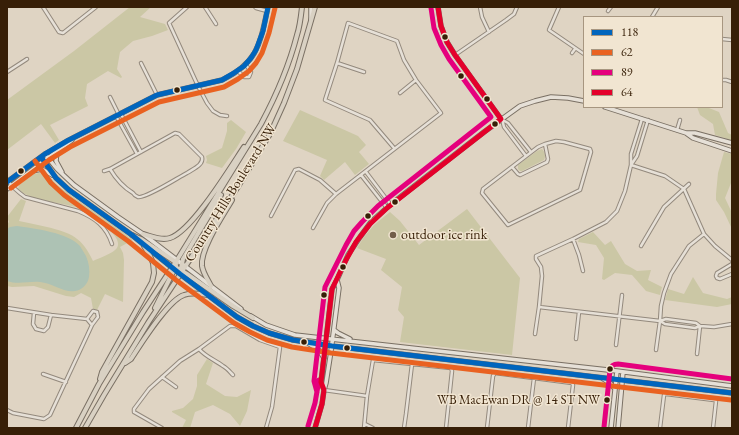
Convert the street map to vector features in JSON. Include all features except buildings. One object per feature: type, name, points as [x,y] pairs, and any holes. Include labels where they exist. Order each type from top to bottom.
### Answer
[{"type":"main road","name":"Country Hills Boulevard NW","points":[[261,124],[278,92],[288,65],[297,34],[302,7]]},
{"type":"main road","points":[[310,21],[315,7]]},
{"type":"main road","name":"Country Hills Boulevard NW","points":[[76,428],[99,384],[143,312],[239,185],[270,134],[297,69],[310,21]]},
{"type":"main road","points":[[143,234],[166,239],[178,234],[189,224],[216,189],[247,142],[261,124]]},
{"type":"main road","points":[[148,323],[178,267],[251,145],[261,124]]},
{"type":"main road","points":[[211,286],[204,273],[202,265],[204,252],[220,220],[237,192],[239,185]]},
{"type":"main road","points":[[132,235],[141,239],[233,306],[253,318]]},
{"type":"main road","points":[[99,384],[102,372],[145,295],[153,277],[153,263],[144,246]]},
{"type":"main road","name":"Country Hills Boulevard NW","points":[[85,428],[148,323],[178,267]]},
{"type":"main road","points":[[122,366],[130,359],[174,302],[182,296],[188,294],[194,293],[208,295]]},
{"type":"street","points":[[43,7],[59,32],[63,33],[95,7]]},
{"type":"street","points":[[188,7],[169,23],[207,103],[213,111],[220,115],[227,116]]},
{"type":"street","points":[[205,7],[216,24]]},
{"type":"street","points":[[7,189],[44,161],[46,156],[67,141],[157,95],[222,80],[238,71],[246,65],[256,51],[261,38],[267,9],[255,7]]},
{"type":"street","name":"Country Hills Boulevard NW","points":[[310,21],[311,7]]},
{"type":"street","points":[[438,7],[441,26],[447,42],[455,55],[502,119],[508,123],[531,152]]},
{"type":"street","points":[[480,7],[482,17],[489,32]]},
{"type":"street","points":[[455,55],[514,14],[517,7]]},
{"type":"street","points":[[559,7],[549,30],[583,53]]},
{"type":"street","points":[[608,12],[611,7]]},
{"type":"street","points":[[653,16],[658,7]]},
{"type":"street","points":[[314,228],[327,203],[336,194],[441,113],[416,80],[404,60],[397,41],[348,23],[325,100],[370,120],[394,148]]},
{"type":"street","points":[[572,53],[575,49]]},
{"type":"street","points":[[7,72],[26,59]]},
{"type":"street","points":[[337,63],[364,72]]},
{"type":"street","points":[[141,64],[157,95]]},
{"type":"street","points":[[238,71],[244,77],[249,77],[251,72],[246,65]]},
{"type":"street","points":[[400,92],[416,80]]},
{"type":"street","points":[[324,390],[321,382],[332,289],[348,255],[371,222],[387,208],[520,106],[551,97],[583,101]]},
{"type":"street","points":[[110,98],[141,152]]},
{"type":"street","points":[[608,108],[677,130],[695,133],[732,143]]},
{"type":"street","points":[[119,115],[137,154]]},
{"type":"street","points":[[502,119],[504,127],[526,156]]},
{"type":"street","points":[[536,334],[542,276],[541,267],[536,259],[536,256],[606,222],[617,211],[625,191],[631,165],[631,154],[642,119]]},
{"type":"street","points":[[631,165],[637,156],[648,120]]},
{"type":"street","points":[[677,130],[680,120]]},
{"type":"street","points":[[686,132],[693,138],[732,150]]},
{"type":"street","points":[[104,171],[175,133],[180,134],[202,156],[203,160],[202,163],[190,171],[143,197],[138,197],[125,188],[114,177],[110,169]]},
{"type":"street","points":[[79,135],[57,151],[41,157],[8,181],[25,197],[86,214],[103,226],[109,235],[112,244]]},
{"type":"street","points":[[556,141],[590,149],[591,152],[580,190],[508,225],[482,193],[483,189],[531,152],[538,147],[556,141]]},
{"type":"street","points":[[512,167],[518,174],[520,174],[547,162],[546,144]]},
{"type":"street","points":[[57,151],[56,161],[66,178]]},
{"type":"street","points":[[46,156],[66,178],[143,234],[208,295],[253,326],[269,333],[293,340],[332,346],[732,393]]},
{"type":"street","points":[[41,157],[56,178]]},
{"type":"street","points":[[631,165],[665,176],[684,189],[704,234],[715,246],[732,260]]},
{"type":"street","points":[[30,171],[42,169],[49,172],[69,190],[132,235],[144,246],[211,286],[253,318],[266,325],[295,335],[617,371],[732,386]]},
{"type":"street","points":[[271,216],[295,170],[299,169],[320,180],[336,194]]},
{"type":"street","points":[[366,172],[391,205]]},
{"type":"street","points":[[361,175],[387,208]]},
{"type":"street","points":[[641,246],[664,207],[689,184]]},
{"type":"street","points":[[656,350],[661,306],[671,274],[689,246],[704,234]]},
{"type":"street","points":[[573,239],[580,255],[583,271]]},
{"type":"street","points":[[732,264],[717,273],[716,276],[720,279],[732,274]]},
{"type":"street","points":[[315,428],[322,404],[332,346],[339,288],[337,280]]},
{"type":"street","points":[[616,345],[622,295]]},
{"type":"street","points":[[539,307],[620,317],[696,323],[700,326],[714,327],[732,324]]},
{"type":"street","points":[[7,308],[51,316],[87,319],[92,325]]},
{"type":"street","points":[[34,312],[33,324],[36,329],[44,330],[48,327],[51,316]]},
{"type":"street","points":[[7,410],[13,413],[44,419],[50,416],[92,325],[98,317],[97,312],[93,312],[87,319]]},
{"type":"street","points":[[576,339],[579,312]]},
{"type":"street","points":[[162,428],[134,412],[134,409],[149,389],[180,361],[230,326],[236,326],[260,340],[280,347],[272,407],[266,428]]},
{"type":"street","points":[[697,354],[700,326]]},
{"type":"street","points":[[334,330],[338,334],[353,341]]},
{"type":"street","points":[[304,341],[319,350],[324,359]]},
{"type":"street","points":[[199,349],[210,359],[223,365],[233,375]]},
{"type":"street","points":[[364,428],[367,396],[373,360],[451,368],[452,371],[446,428]]},
{"type":"street","points":[[404,428],[412,364]]},
{"type":"street","points":[[611,428],[617,371]]},
{"type":"street","points":[[618,428],[623,372]]},
{"type":"street","points":[[487,428],[493,376],[495,373],[572,383],[568,428]]},
{"type":"street","points":[[43,374],[66,382]]},
{"type":"street","points":[[162,377],[176,387]]},
{"type":"street","points":[[599,377],[609,382],[615,389]]},
{"type":"street","points":[[528,428],[534,378]]},
{"type":"street","points":[[324,390],[367,396]]},
{"type":"street","points":[[660,428],[664,395],[666,394],[716,401],[713,428]]},
{"type":"street","points":[[365,424],[373,428]]},
{"type":"shaded area","points":[[130,7],[151,7],[140,17],[165,24],[168,30],[133,41],[120,52],[117,69],[122,77],[121,78],[108,71],[87,84],[85,98],[88,106],[50,125],[59,140],[55,143],[41,124],[7,150],[7,100],[74,51]]},
{"type":"shaded area","points":[[697,108],[709,108],[719,112],[728,133],[732,135],[731,140],[715,135],[713,124],[700,115]]},
{"type":"shaded area","points":[[300,110],[358,136],[366,145],[359,152],[369,164],[355,175],[345,162],[324,180],[320,176],[327,160],[283,141]]},
{"type":"shaded area","points":[[231,120],[246,132],[222,168],[206,163],[206,156],[222,148],[227,131],[227,123]]},
{"type":"shaded area","points":[[542,149],[545,154],[544,160],[522,171],[518,169],[518,165]]},
{"type":"shaded area","points":[[724,152],[732,154],[731,183],[725,198],[732,213],[732,229],[724,212],[716,200],[718,173]]},
{"type":"shaded area","points":[[34,174],[46,174],[58,186],[133,240],[120,247],[124,260],[123,302],[105,294],[97,310],[93,309],[91,298],[81,293],[74,297],[34,286],[7,286],[7,224],[9,222],[7,217],[21,199],[26,201],[19,221],[63,231],[75,237],[85,246],[93,261],[113,252],[118,246],[116,238],[90,213],[75,207],[31,197],[18,189],[19,185]]},
{"type":"shaded area","points":[[467,209],[520,278],[512,355],[400,342],[404,317],[398,310],[402,287],[381,270],[386,259],[357,248],[374,225],[390,212],[400,221],[419,245]]},
{"type":"shaded area","points":[[17,226],[59,234],[75,241],[80,246],[89,264],[88,280],[84,286],[78,290],[67,291],[40,282],[15,283],[7,281],[7,229]]},
{"type":"shaded area","points":[[593,232],[605,245],[611,241],[625,264],[637,271],[651,270],[648,280],[662,287],[660,295],[646,291],[632,275],[615,273],[604,280],[602,279],[604,258],[596,245],[578,242],[579,239]]},
{"type":"shaded area","points":[[693,277],[703,293],[727,299],[732,297],[732,304],[717,307],[665,300],[668,289],[684,294]]},
{"type":"shaded area","points":[[207,359],[213,363],[206,384],[225,396],[237,397],[251,390],[247,411],[240,426],[230,414],[213,405],[195,412],[190,428],[182,428],[186,420],[172,412],[183,408],[193,399],[197,386],[197,375]]},
{"type":"transit line","name":"118","points":[[7,182],[45,154],[67,141],[157,95],[222,80],[234,73],[244,66],[256,50],[263,31],[268,7]]},
{"type":"transit line","name":"64","points":[[315,428],[322,404],[324,390],[321,382],[332,289],[356,242],[370,224],[387,208],[501,119],[447,42],[441,26],[438,7]]},
{"type":"transit line","name":"62","points":[[11,188],[49,160],[70,147],[159,102],[224,87],[238,79],[249,71],[262,53],[275,8]]},
{"type":"transit line","name":"89","points":[[317,392],[314,381],[325,287],[354,231],[378,206],[491,117],[449,59],[441,45],[434,28],[431,8]]},
{"type":"transit line","name":"118","points":[[41,157],[56,178],[69,190],[132,235],[237,317],[269,333],[293,340],[332,346],[732,393]]},
{"type":"transit line","name":"62","points":[[35,161],[51,183],[64,195],[128,241],[176,280],[234,323],[267,340],[292,347],[331,353],[731,400]]},
{"type":"transit line","name":"89","points":[[604,427],[610,370],[615,364],[732,379]]},
{"type":"transit line","name":"89","points":[[308,426],[315,403],[319,380]]},
{"type":"place","name":"outdoor ice rink","points":[[393,235]]},
{"type":"place","name":"WB MacEwan DR @ 14 ST NW","points":[[607,400]]}]
